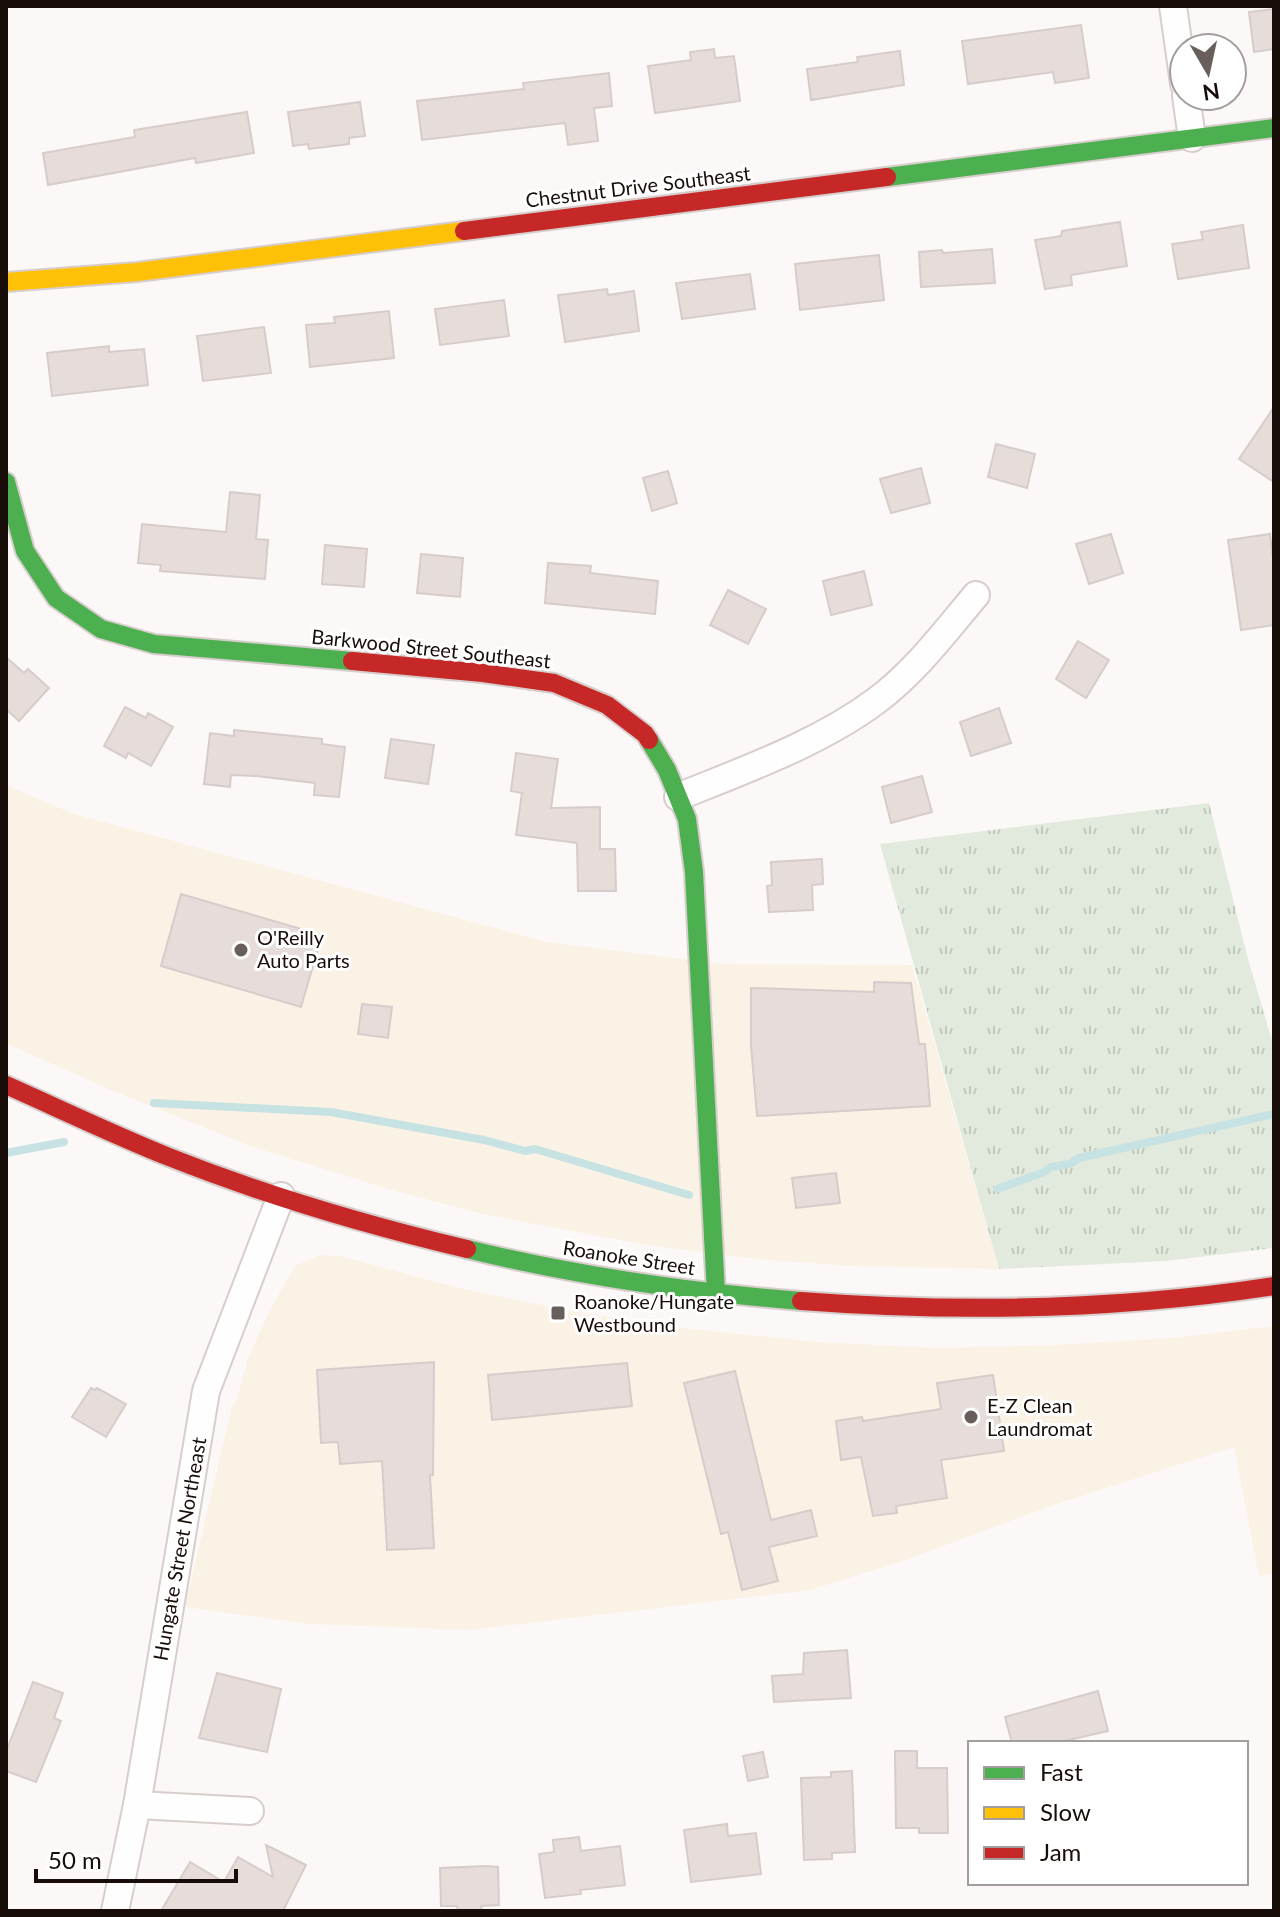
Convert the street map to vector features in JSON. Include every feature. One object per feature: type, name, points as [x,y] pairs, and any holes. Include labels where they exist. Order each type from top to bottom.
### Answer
[{"type":"street","points":[[1173,6],[1177,32]]},
{"type":"street","points":[[1188,112],[1192,138]]},
{"type":"street","name":"Chestnut Drive Southeast","points":[[6,282],[168,268],[1274,128]]},
{"type":"street","name":"Barkwood Street Southeast","points":[[6,482],[25,551],[56,598],[101,629],[154,644],[483,673],[554,683],[607,705],[645,734],[667,770],[687,819],[694,872],[716,1294]]},
{"type":"street","points":[[678,797],[826,732],[876,701],[926,656],[976,595]]},
{"type":"street","name":"Roanoke Street","points":[[6,1085],[169,1157],[404,1234],[528,1264],[716,1294],[866,1306],[1051,1308],[1274,1286]]},
{"type":"street","name":"Hungate Street Northeast","points":[[115,1911],[137,1805],[206,1391],[281,1196]]},
{"type":"street","points":[[137,1805],[250,1811]]},
{"type":"shaded area","points":[[6,785],[74,814],[547,942],[723,964],[912,965],[999,1269],[850,1266],[765,1260],[647,1245],[482,1214],[253,1147],[113,1091],[6,1043]]},
{"type":"shaded area","points":[[320,1255],[340,1256],[459,1288],[566,1310],[664,1326],[818,1342],[938,1348],[1055,1345],[1171,1338],[1274,1326],[1274,1573],[1259,1576],[1234,1447],[1056,1504],[900,1562],[810,1590],[470,1630],[310,1624],[185,1607],[231,1410],[248,1358],[295,1266]]},
{"type":"green space","points":[[1209,803],[1248,959],[1274,1047],[1274,1248],[1166,1261],[999,1269],[880,844]]},
{"type":"building","points":[[1274,9],[1274,49],[1254,52],[1249,12]]},
{"type":"building","points":[[1081,25],[1089,78],[1055,83],[1053,72],[968,84],[962,41]]},
{"type":"building","points":[[714,49],[715,58],[734,56],[740,101],[655,113],[648,66],[691,60],[690,52]]},
{"type":"building","points":[[900,51],[904,85],[811,100],[807,69],[858,62],[857,57]]},
{"type":"building","points":[[609,73],[612,106],[594,108],[598,141],[568,145],[565,123],[422,140],[417,101],[524,89],[523,83]]},
{"type":"building","points":[[360,102],[365,136],[349,138],[349,144],[309,149],[308,144],[293,146],[288,112]]},
{"type":"building","points":[[247,112],[254,153],[196,163],[195,158],[48,185],[43,153],[135,137],[134,130]]},
{"type":"building","points":[[1120,222],[1127,266],[1071,275],[1072,285],[1045,289],[1035,240],[1061,236],[1062,231]]},
{"type":"building","points":[[1243,225],[1249,268],[1178,279],[1172,244],[1203,239],[1201,232]]},
{"type":"building","points":[[992,249],[995,283],[921,287],[919,252]]},
{"type":"building","points":[[879,255],[884,300],[800,310],[795,264]]},
{"type":"building","points":[[750,274],[755,309],[682,319],[676,283]]},
{"type":"building","points":[[607,289],[608,295],[634,291],[639,331],[565,342],[558,295]]},
{"type":"building","points":[[504,300],[509,336],[440,345],[435,309]]},
{"type":"building","points":[[389,311],[394,358],[310,367],[306,325],[335,323],[334,317]]},
{"type":"building","points":[[264,327],[271,373],[203,381],[197,336]]},
{"type":"building","points":[[109,346],[109,352],[144,349],[148,385],[52,396],[47,353]]},
{"type":"building","points":[[1274,407],[1274,482],[1239,459]]},
{"type":"building","points":[[996,444],[1035,454],[1027,488],[988,477]]},
{"type":"building","points":[[921,468],[930,503],[891,513],[880,479]]},
{"type":"building","points":[[668,471],[677,503],[652,511],[643,478]]},
{"type":"building","points":[[230,492],[260,495],[256,539],[268,540],[265,579],[160,571],[161,565],[138,563],[142,524],[226,532]]},
{"type":"building","points":[[1111,534],[1123,573],[1089,584],[1076,544]]},
{"type":"building","points":[[1270,534],[1274,567],[1274,625],[1241,630],[1228,540]]},
{"type":"building","points":[[325,545],[367,549],[364,587],[322,584]]},
{"type":"building","points":[[421,554],[463,558],[460,597],[417,593]]},
{"type":"building","points":[[548,563],[591,566],[590,573],[658,581],[655,614],[545,603]]},
{"type":"building","points":[[864,571],[872,605],[831,615],[823,581]]},
{"type":"building","points":[[728,590],[766,609],[748,644],[710,625]]},
{"type":"building","points":[[1078,641],[1109,660],[1086,698],[1056,679]]},
{"type":"building","points":[[6,657],[24,673],[28,669],[49,688],[19,721],[6,709]]},
{"type":"building","points":[[125,707],[146,718],[148,713],[173,727],[151,766],[128,753],[126,758],[104,746]]},
{"type":"building","points":[[999,708],[1011,743],[971,756],[960,722]]},
{"type":"building","points":[[234,730],[322,739],[322,744],[345,747],[339,797],[314,795],[315,783],[256,776],[231,775],[230,787],[204,784],[210,733],[234,736]]},
{"type":"building","points":[[391,739],[434,745],[428,784],[385,778]]},
{"type":"building","points":[[516,753],[558,759],[551,808],[600,807],[600,849],[615,849],[616,891],[578,891],[577,843],[516,835],[522,793],[511,791]]},
{"type":"building","points":[[922,776],[932,812],[891,823],[882,787]]},
{"type":"building","points":[[822,859],[823,884],[812,885],[813,910],[769,912],[767,886],[772,885],[771,862]]},
{"type":"building","name":"O'Reilly Auto Parts","points":[[181,894],[322,935],[301,1007],[161,966]]},
{"type":"building","points":[[874,982],[911,983],[919,1044],[925,1044],[930,1106],[757,1116],[751,1045],[751,988],[874,992]]},
{"type":"building","points":[[362,1004],[392,1007],[388,1038],[358,1034]]},
{"type":"building","points":[[836,1173],[840,1203],[796,1208],[792,1178]]},
{"type":"building","points":[[434,1362],[433,1475],[430,1475],[434,1548],[387,1550],[382,1461],[340,1464],[338,1442],[321,1443],[317,1370]]},
{"type":"building","points":[[627,1363],[632,1406],[492,1420],[488,1375]]},
{"type":"building","points":[[735,1371],[771,1520],[811,1510],[817,1536],[769,1547],[778,1581],[742,1590],[728,1532],[721,1534],[684,1383]]},
{"type":"building","points":[[993,1375],[1004,1451],[941,1460],[947,1498],[896,1506],[897,1513],[873,1516],[861,1457],[841,1460],[836,1421],[862,1417],[863,1421],[941,1409],[937,1383]]},
{"type":"building","points":[[91,1388],[97,1388],[126,1404],[106,1437],[72,1417]]},
{"type":"building","points":[[847,1650],[851,1698],[774,1702],[772,1676],[803,1674],[804,1653]]},
{"type":"building","points":[[217,1673],[281,1689],[267,1752],[199,1738]]},
{"type":"building","points":[[33,1682],[63,1693],[54,1718],[61,1721],[36,1782],[6,1771],[6,1752]]},
{"type":"building","points":[[1098,1691],[1108,1731],[1065,1741],[1011,1741],[1005,1717]]},
{"type":"building","points":[[895,1751],[917,1751],[917,1768],[947,1768],[948,1833],[919,1833],[919,1828],[896,1828]]},
{"type":"building","points":[[763,1752],[768,1777],[748,1781],[743,1756]]},
{"type":"building","points":[[852,1771],[855,1852],[832,1853],[832,1859],[804,1860],[801,1778],[831,1777],[831,1772]]},
{"type":"building","points":[[727,1824],[728,1836],[756,1833],[761,1874],[691,1882],[684,1830]]},
{"type":"building","points":[[579,1837],[581,1851],[620,1846],[625,1885],[545,1898],[539,1854],[554,1852],[553,1840]]},
{"type":"building","points":[[266,1845],[306,1865],[283,1911],[161,1911],[190,1862],[224,1882],[238,1857],[273,1877]]},
{"type":"building","points":[[498,1867],[499,1905],[481,1906],[482,1911],[458,1911],[457,1906],[441,1906],[440,1868]]},
{"type":"waterway","points":[[154,1103],[331,1112],[484,1140],[525,1151],[535,1149],[689,1195]]},
{"type":"waterway","points":[[997,1189],[1051,1167],[1070,1164],[1079,1158],[1274,1114]]},
{"type":"waterway","points":[[6,1153],[64,1142]]},
{"type":"traffic: fast","points":[[887,177],[1274,128]]},
{"type":"traffic: fast","points":[[6,482],[25,551],[56,598],[101,629],[154,644],[352,661]]},
{"type":"traffic: fast","points":[[649,740],[667,770],[687,819],[694,872],[716,1294]]},
{"type":"traffic: fast","points":[[467,1249],[633,1282],[801,1301]]},
{"type":"traffic: slow","points":[[6,282],[137,272],[464,231]]},
{"type":"traffic: jam","points":[[464,231],[887,177]]},
{"type":"traffic: jam","points":[[352,661],[554,683],[607,705],[649,740]]},
{"type":"traffic: jam","points":[[6,1085],[148,1149],[205,1171],[354,1219],[467,1249]]},
{"type":"traffic: jam","points":[[801,1301],[920,1307],[1038,1307],[1156,1300],[1274,1286]]},
{"type":"place","name":"O'Reilly Auto Parts","points":[[241,950]]},
{"type":"place","name":"Roanoke/Hungate Westbound","points":[[558,1313]]},
{"type":"place","name":"E-Z Clean Laundromat","points":[[971,1417]]}]
